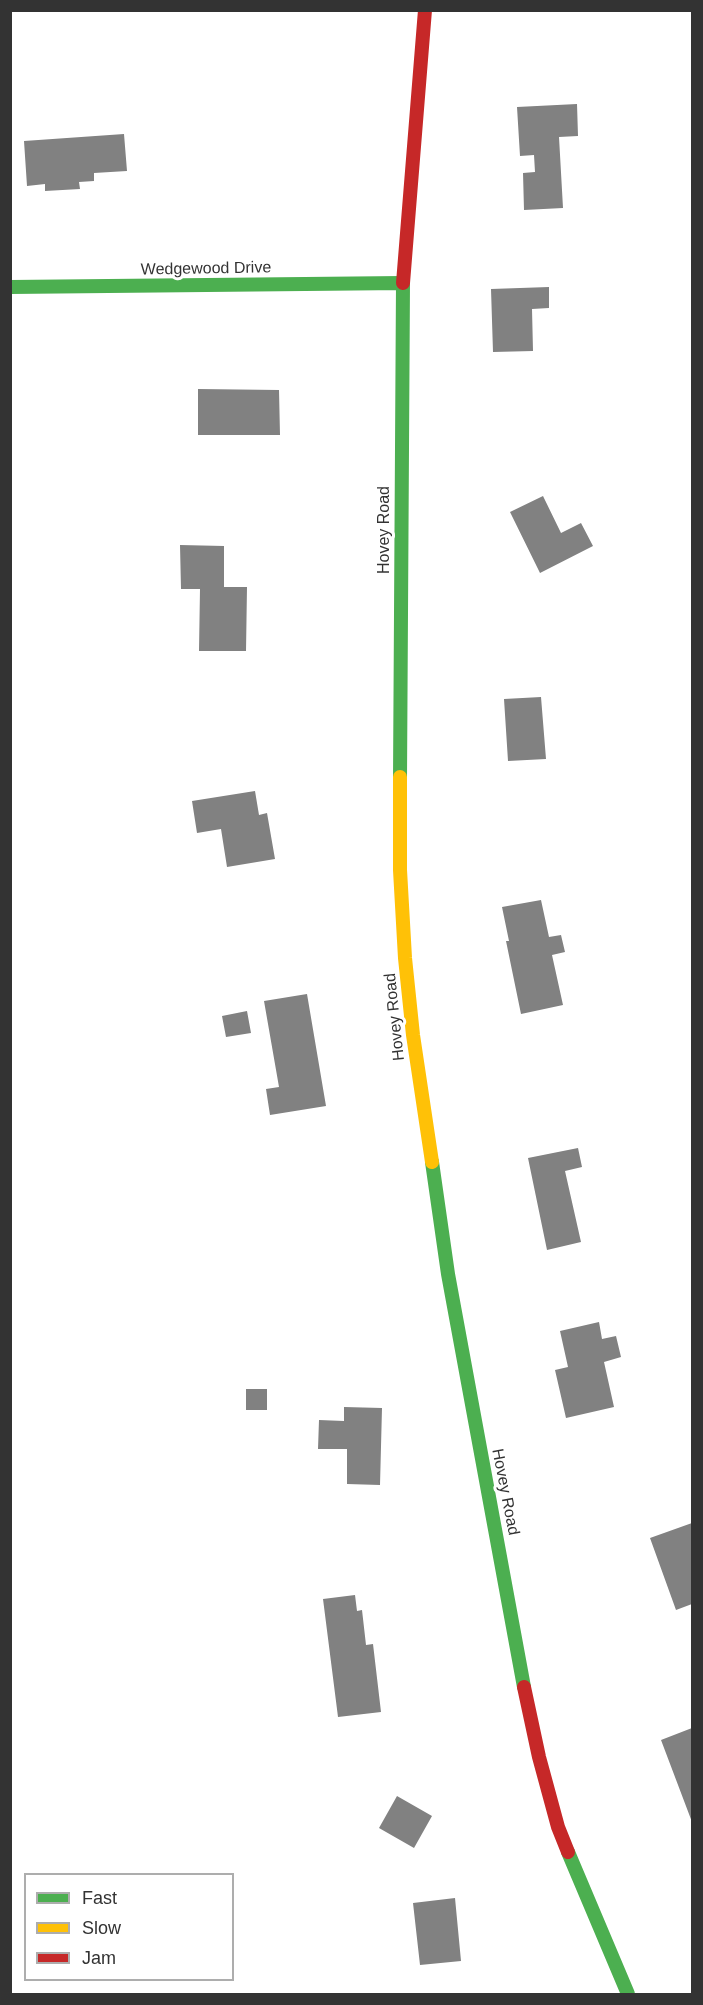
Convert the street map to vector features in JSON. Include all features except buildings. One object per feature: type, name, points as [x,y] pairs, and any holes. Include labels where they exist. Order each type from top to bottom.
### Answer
[{"type":"street","name":"Hovey Road","points":[[425,10],[403,283],[400,870],[405,958],[413,1035],[448,1274],[539,1757],[558,1827],[628,1995]]},
{"type":"street","name":"Wedgewood Drive","points":[[10,287],[403,283]]},
{"type":"traffic: fast","points":[[400,777],[403,283]]},
{"type":"traffic: fast","points":[[10,287],[403,283]]},
{"type":"traffic: fast","points":[[432,1162],[448,1274],[524,1687]]},
{"type":"traffic: fast","points":[[568,1852],[628,1994]]},
{"type":"traffic: slow","points":[[400,777],[400,870],[405,958],[413,1035],[432,1162]]},
{"type":"traffic: jam","points":[[403,283],[425,10]]},
{"type":"traffic: jam","points":[[524,1687],[539,1757],[558,1827],[568,1852]]}]
